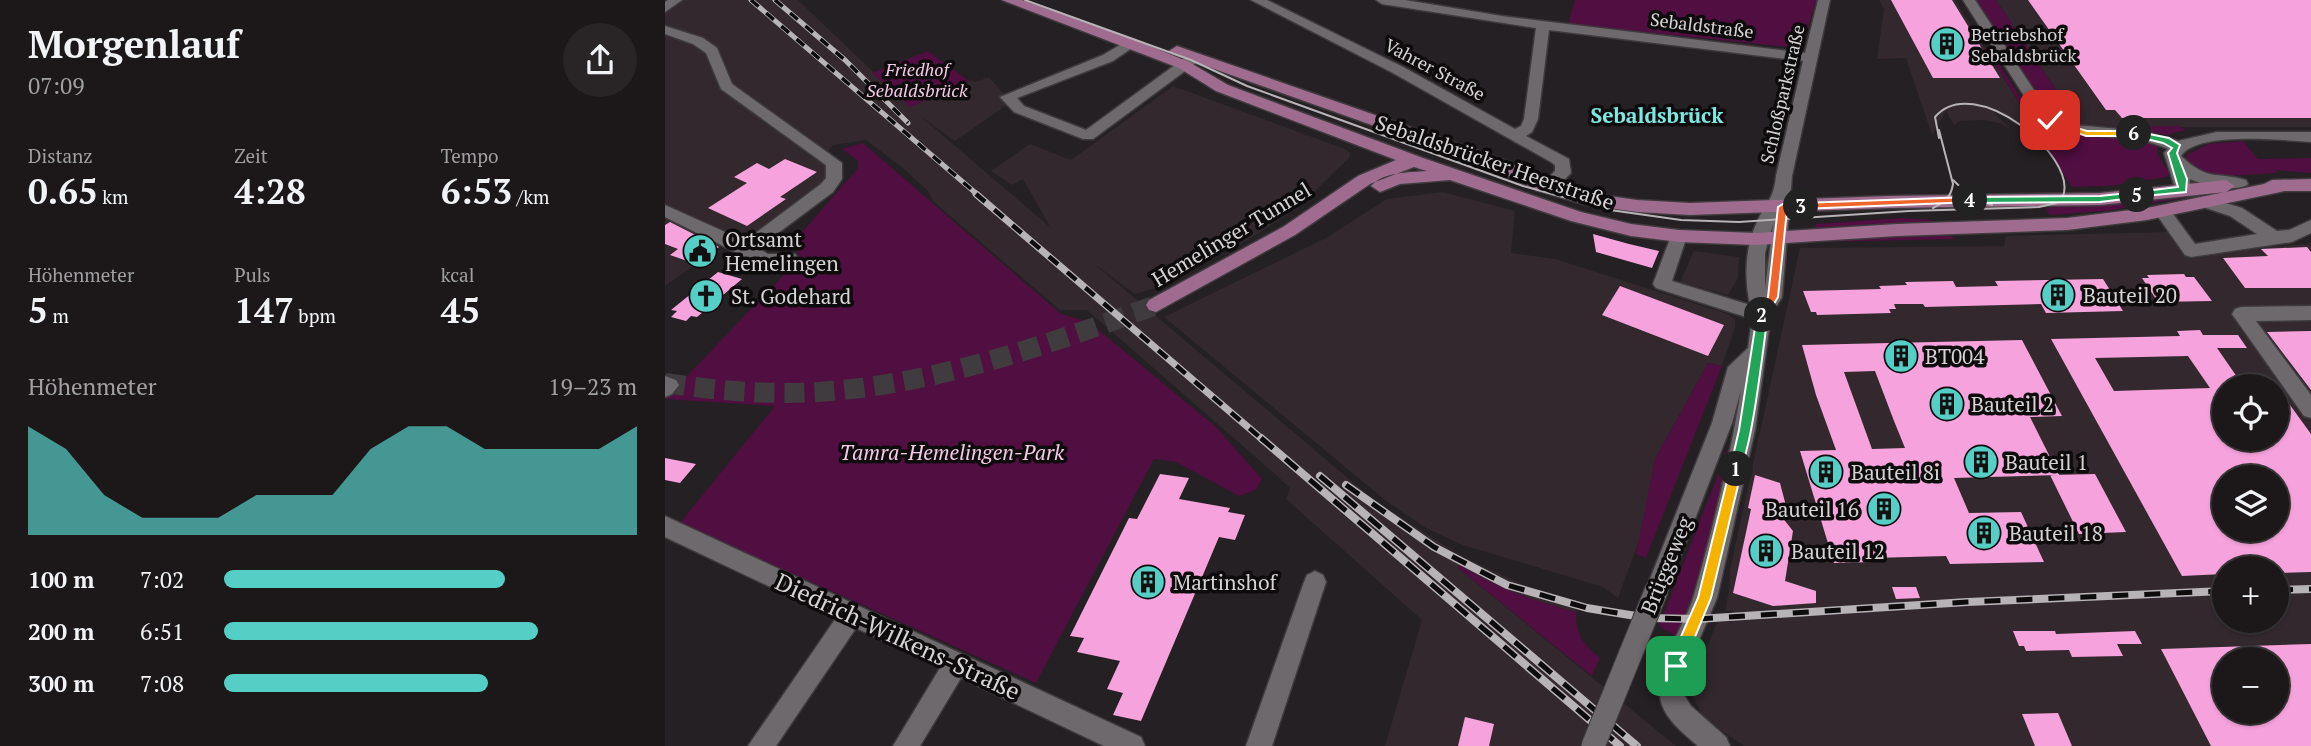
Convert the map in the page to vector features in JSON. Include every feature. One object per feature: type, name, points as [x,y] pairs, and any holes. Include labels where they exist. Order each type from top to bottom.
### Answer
[{"type":"main road","name":"Sebaldsbrücker Heerstraße","points":[[1009,0],[1130,43],[1504,166],[1522,179],[1588,198],[1679,209],[1778,204],[2100,199],[2183,190],[2311,185]]},
{"type":"main road","name":"Sebaldsbrücker Heerstraße","points":[[1033,0],[1189,61],[1202,77],[1221,88],[1463,178],[1577,217],[1631,230],[1679,236],[1756,239],[1897,229],[2067,224],[2162,211],[2206,202],[2248,188]]},
{"type":"main road","points":[[1312,123],[1319,132],[1369,151],[1371,162],[1363,178]]},
{"type":"main road","points":[[1397,179],[1414,161],[1413,150],[1399,130]]},
{"type":"main road","name":"Hemelinger Tunnel","points":[[1463,178],[1429,176],[1397,179],[1363,195],[1238,271],[1156,305],[1291,229],[1363,178],[1414,161],[1464,162],[1522,179]]},
{"type":"street","points":[[665,8],[676,0]]},
{"type":"street","name":"Vahrer Straße","points":[[1257,0],[1398,71],[1557,159],[1563,163],[1563,173],[1548,187]]},
{"type":"street","name":"Sebaldstraße","points":[[1382,0],[1543,25],[1810,58]]},
{"type":"street","name":"Schloßparkstraße","points":[[1778,204],[1824,0]]},
{"type":"street","points":[[1969,0],[2040,110],[2050,120],[2086,134],[2139,133],[2166,140],[2196,175],[2210,181],[2231,181],[2248,188],[2250,208],[2254,215],[2265,222],[2304,229]]},
{"type":"street","points":[[1516,135],[1527,129],[1531,119],[1543,25]]},
{"type":"street","points":[[665,30],[698,41],[712,51],[726,86],[825,156],[836,168],[834,180],[827,188],[747,249]]},
{"type":"street","points":[[1130,43],[1108,58],[1007,97],[1019,109],[1089,136],[1189,61]]},
{"type":"street","points":[[1160,84],[1202,77]]},
{"type":"street","points":[[2175,153],[2188,141],[2204,138],[2311,137]]},
{"type":"street","points":[[2175,153],[2183,190]]},
{"type":"street","points":[[2206,202],[2235,212],[2274,237]]},
{"type":"street","points":[[1717,746],[1682,715],[1672,698],[1672,684],[1676,666],[1705,598],[1750,403],[1762,315],[1773,297],[1780,238],[1778,204]]},
{"type":"street","points":[[1762,315],[1757,300],[1756,239],[1778,204]]},
{"type":"street","points":[[665,210],[765,260],[789,258]]},
{"type":"street","points":[[2162,211],[2191,251],[2292,236],[2304,229]]},
{"type":"street","points":[[1679,236],[1662,284],[1762,315]]},
{"type":"street","points":[[2311,313],[2241,314],[2311,410]]},
{"type":"street","name":"Brüggeweg","points":[[1593,746],[1721,423],[1738,367],[1757,351]]},
{"type":"street","points":[[1721,423],[1750,403]]},
{"type":"street","name":"Diedrich-Wilkens-Straße","points":[[665,526],[1132,746]]},
{"type":"street","points":[[1259,746],[1315,582]]},
{"type":"street","points":[[761,746],[852,614]]},
{"type":"street","points":[[906,746],[956,663]]},
{"type":"shaded area","points":[[665,0],[798,0],[910,107],[969,81],[976,82],[989,77],[1011,102],[955,141],[920,116],[1051,228],[1023,179],[1012,185],[991,171],[1030,144],[1071,160],[1173,86],[1345,149],[1350,153],[1349,158],[1295,210],[1249,239],[1158,287],[1135,294],[1092,262],[1375,501],[1461,556],[1528,587],[1578,601],[1576,612],[1536,601],[1484,581],[1461,566],[1458,568],[1676,746],[1385,746],[1422,620],[1286,499],[1290,488],[1276,475],[1087,310],[1060,310],[934,202],[928,191],[903,168],[866,140],[833,145],[826,154],[838,168],[775,231],[740,255],[721,246],[665,286]]},
{"type":"shaded area","points":[[1879,0],[1955,0],[2039,135],[1993,112],[2011,129],[1984,120],[1960,121],[1954,125],[1946,111],[1932,135],[1906,58],[1877,59],[1884,9]]},
{"type":"shaded area","points":[[1996,0],[2311,0],[2311,127],[2081,127]]},
{"type":"shaded area","points":[[1443,192],[1515,211],[1511,253],[1555,259],[1728,314],[1735,320],[1722,366],[1708,363],[1655,459],[1643,530],[1618,598],[1603,587],[1463,545],[1426,528],[1385,500],[1164,317],[1326,238],[1387,199]]},
{"type":"shaded area","points":[[2169,232],[2190,259],[2262,247],[2311,244],[2311,746],[1744,746],[1705,719],[1693,697],[1694,679],[1717,622],[1730,622],[1733,611],[1725,611],[1730,570],[1800,248],[2004,246],[2006,236]]},
{"type":"shaded area","points":[[1694,251],[1739,257],[1738,278],[1728,295],[1680,282]]},
{"type":"green space","points":[[1575,0],[1816,0],[1803,46],[1788,47],[1568,24]]},
{"type":"green space","points":[[1973,0],[1996,0],[2081,127],[2179,126],[2186,130],[2166,135],[2148,131],[2093,130],[2072,127],[2047,112]]},
{"type":"green space","points":[[1985,48],[1989,48],[2032,116],[2042,117],[2051,124],[2077,134],[2129,136],[2158,145],[2157,153],[2169,173],[2167,177],[2109,186],[2072,187]]},
{"type":"green space","name":"Friedhof Sebaldsbrück","points":[[928,51],[969,81],[910,107],[872,73]]},
{"type":"green space","points":[[2243,141],[2258,159],[2311,158],[2311,173],[2275,170],[2277,173],[2208,177],[2185,160],[2188,154],[2209,144]]},
{"type":"green space","name":"Tamra-Hemelingen-Park","points":[[863,143],[1061,314],[1089,322],[1216,427],[1262,479],[1256,490],[1239,496],[1176,462],[1154,459],[1036,683],[680,523],[775,406],[665,399],[799,259],[796,239],[858,168],[858,161],[842,149]]},
{"type":"green space","points":[[2227,191],[2105,211],[2050,215],[2046,209],[2060,204]]},
{"type":"green space","points":[[1901,218],[1934,220],[1922,224],[1814,233],[1816,224]]},
{"type":"green space","points":[[1884,236],[1950,236],[1956,239],[1814,242]]},
{"type":"green space","points":[[1708,363],[1722,366],[1646,558],[1636,554],[1655,459]]},
{"type":"green space","points":[[1733,436],[1711,538],[1678,637],[1659,626]]},
{"type":"green space","points":[[1460,565],[1516,593],[1576,612],[1577,627],[1582,638],[1600,658],[1592,676],[1458,568]]},
{"type":"building","name":"Betriebshof Sebaldsbrück","points":[[1891,0],[1952,0],[2000,78],[1933,78]]},
{"type":"building","points":[[2028,0],[2311,0],[2311,118],[2122,118],[2115,110],[2106,110]]},
{"type":"building","points":[[785,159],[817,172],[780,197],[786,199],[747,226],[708,208],[747,183],[734,177],[757,163],[769,169]]},
{"type":"building","points":[[670,222],[719,247],[693,263],[670,255],[678,249],[665,244],[665,225]]},
{"type":"building","points":[[1593,234],[1659,251],[1652,268],[1596,252]]},
{"type":"building","points":[[2307,247],[2311,252],[2311,288],[2245,288],[2223,258],[2268,256],[2261,249]]},
{"type":"building","name":"St. Godehard","points":[[718,272],[742,279],[697,317],[691,316],[686,321],[671,317],[677,311],[671,310]]},
{"type":"building","points":[[2184,274],[2186,277],[2194,277],[2212,301],[2158,302],[2142,278],[2149,278],[2147,275]]},
{"type":"building","points":[[2103,279],[2123,311],[2046,313],[2041,304],[1925,307],[1923,304],[1894,304],[1896,309],[1889,309],[1891,313],[1817,315],[1816,312],[1811,312],[1803,291],[1881,289],[1879,286],[1907,285],[1905,282],[1953,281],[1956,287],[1998,286],[1995,281]]},
{"type":"building","points":[[1620,286],[1724,325],[1708,356],[1602,315]]},
{"type":"building","points":[[2200,330],[2203,335],[2238,335],[2247,348],[2217,348],[2235,374],[2212,374],[2212,451],[2289,451],[2289,404],[2311,434],[2311,572],[2289,573],[2289,556],[2212,556],[2212,575],[2182,576],[2051,339],[2180,336],[2177,331]],"holes":[[[2188,356],[2210,388],[2114,391],[2095,358]]]},
{"type":"building","points":[[2311,331],[2311,390],[2267,332]]},
{"type":"building","points":[[2022,340],[2062,416],[2030,417],[2059,475],[1954,478],[1969,513],[2021,512],[2044,562],[1950,564],[1946,556],[1873,558],[1874,562],[1834,563],[1800,451],[1836,450],[1802,345]],"holes":[[[1875,371],[1905,448],[1872,449],[1844,372]]]},
{"type":"building","points":[[665,458],[696,464],[680,483],[665,480]]},
{"type":"building","name":"Martinshof","points":[[1160,474],[1189,478],[1179,499],[1230,508],[1228,512],[1245,515],[1235,540],[1219,537],[1141,721],[1113,715],[1123,693],[1107,689],[1120,661],[1077,652],[1084,638],[1070,636],[1129,518],[1137,519]]},
{"type":"building","points":[[2095,474],[2126,532],[2079,534],[2050,475]]},
{"type":"building","name":"Bauteil 12","points":[[1755,475],[1780,483],[1785,502],[1782,517],[1793,531],[1785,581],[1816,591],[1816,603],[1773,606],[1733,593],[1751,509],[1748,508]]},
{"type":"building","points":[[1892,587],[1916,587],[1920,598],[1896,599]]},
{"type":"building","points":[[2013,631],[2055,631],[2056,634],[2135,631],[2142,644],[2117,644],[2123,656],[2072,657],[2069,650],[2026,651],[2024,646],[2019,646]]},
{"type":"building","points":[[2311,644],[2311,746],[2211,746],[2161,649],[2212,647],[2212,724],[2289,724],[2289,647],[2221,647]]},
{"type":"building","points":[[2058,713],[2072,746],[2035,746],[2022,714]]},
{"type":"building","points":[[1465,717],[1494,724],[1489,746],[1458,746]]},
{"type":"tunnel","points":[[665,383],[788,393],[882,385],[975,365],[1067,337],[1156,305]]},
{"type":"tram line","points":[[1025,0],[1191,60],[1247,86],[1523,186],[1610,210],[1681,220],[1739,222],[1909,211],[2039,207],[2056,203],[2063,196],[2063,179],[2055,160],[2039,141],[2019,124],[1997,111],[1974,104],[1952,106],[1935,117],[1939,138]]},
{"type":"tram line","points":[[1933,208],[1947,199],[1953,184],[1939,130]]},
{"type":"tram line","points":[[1953,180],[1971,197],[1992,205]]},
{"type":"railway","points":[[751,0],[978,195]]},
{"type":"railway","points":[[775,0],[845,60],[908,123]]},
{"type":"railway","points":[[976,194],[1263,440]]},
{"type":"railway","points":[[1261,438],[1620,746]]},
{"type":"railway","points":[[1320,476],[1637,746]]},
{"type":"railway","points":[[1346,485],[1434,547],[1507,585],[1587,608],[1648,618],[1698,619],[1967,602],[2212,592]]},
{"type":"railway","points":[[2289,590],[2311,589]]},
{"type":"place","name":"Betriebshof Sebaldsbrück","points":[[1947,44]]},
{"type":"place","name":"Ortsamt Hemelingen","points":[[700,251]]},
{"type":"place","name":"Bauteil 20","points":[[2058,295]]},
{"type":"place","name":"St. Godehard","points":[[706,296]]},
{"type":"place","name":"BT004","points":[[1901,356]]},
{"type":"place","name":"Bauteil 2","points":[[1947,404]]},
{"type":"place","name":"Bauteil 1","points":[[1981,462]]},
{"type":"place","name":"Bauteil 8i","points":[[1826,472]]},
{"type":"place","name":"Bauteil 16","points":[[1884,509]]},
{"type":"place","name":"Bauteil 18","points":[[1984,533]]},
{"type":"place","name":"Bauteil 12","points":[[1766,551]]},
{"type":"place","name":"Martinshof","points":[[1148,582]]},
{"type":"district","name":"Sebaldsbrück","points":[[1657,115]]},
{"type":"route","points":[[1676,666],[1705,598],[1745,430],[1762,315],[1773,297],[1783,207],[1924,201],[2083,200],[2183,190],[2182,179],[2172,153],[2177,147],[2166,140],[2139,133],[2086,134],[2050,120]]}]
